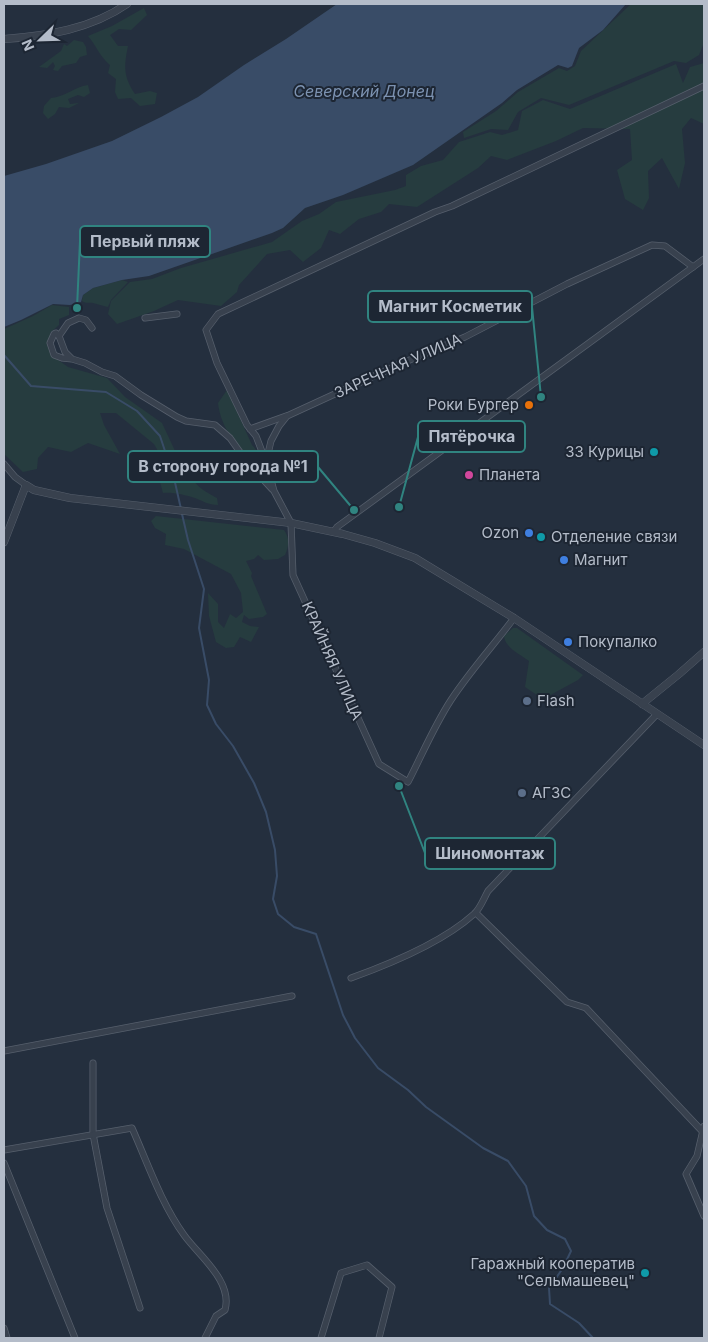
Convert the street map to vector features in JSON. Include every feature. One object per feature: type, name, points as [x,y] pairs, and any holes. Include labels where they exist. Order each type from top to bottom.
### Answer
[{"type":"street","points":[[4,39],[61,32],[97,20],[126,4]]},
{"type":"street","points":[[291,523],[274,491],[256,436],[233,398],[217,363],[206,330],[218,314],[435,212],[452,206],[704,86]]},
{"type":"street","name":"ЗАРЕЧНАЯ УЛИЦА","points":[[250,428],[287,416],[400,364],[465,337],[567,284],[652,244],[665,246],[693,267]]},
{"type":"street","points":[[334,531],[337,526],[704,259]]},
{"type":"street","points":[[145,318],[177,314]]},
{"type":"street","points":[[59,336],[68,324],[79,318],[86,320],[92,328]]},
{"type":"street","points":[[72,359],[65,352],[59,336],[56,333],[54,334],[51,339],[51,348],[54,355],[85,362],[102,372],[115,376],[134,390],[186,421],[215,425],[230,438],[247,462],[274,491]]},
{"type":"street","points":[[266,462],[271,441],[287,416]]},
{"type":"street","points":[[4,464],[15,477],[34,490],[70,498],[291,523],[334,531],[375,543],[415,558],[514,618],[704,745]]},
{"type":"street","points":[[4,542],[26,485]]},
{"type":"street","name":"КРАЙНЯЯ УЛИЦА","points":[[291,523],[293,575],[379,764],[408,782],[434,728],[450,702],[464,681],[514,618]]},
{"type":"street","points":[[642,704],[704,652]]},
{"type":"street","points":[[351,978],[386,965],[438,938],[476,913],[488,891],[657,714]]},
{"type":"street","points":[[476,913],[567,1002],[586,1008],[703,1129],[697,1156],[686,1174],[704,1216]]},
{"type":"street","points":[[4,1051],[292,996]]},
{"type":"street","points":[[93,1063],[93,1134],[107,1208],[140,1308]]},
{"type":"street","points":[[4,1150],[132,1128],[165,1204],[185,1236],[216,1272],[228,1300],[225,1310],[216,1316],[204,1338]]},
{"type":"street","points":[[4,1163],[75,1338]]},
{"type":"street","points":[[321,1338],[341,1274],[366,1265],[392,1287],[379,1338]]},
{"type":"street","points":[[4,1328],[7,1338]]},
{"type":"green space","points":[[631,4],[704,4],[704,43],[699,55],[686,63],[674,61],[569,105],[541,98],[518,112],[508,130],[491,129],[464,138],[463,132],[496,111],[518,92],[559,68],[567,71],[575,66],[581,51]]},
{"type":"green space","points":[[144,8],[147,15],[131,30],[119,29],[110,35],[118,46],[128,46],[126,76],[135,94],[150,91],[157,93],[155,104],[140,106],[131,98],[118,99],[115,92],[116,79],[108,73],[110,65],[88,36],[112,26]]},
{"type":"green space","points":[[74,40],[83,42],[87,55],[80,57],[76,63],[62,66],[58,71],[53,70],[55,66],[53,62],[47,68],[39,67],[61,51],[64,44],[67,46]]},
{"type":"green space","points":[[704,63],[704,124],[691,118],[682,129],[685,163],[679,189],[662,158],[648,171],[649,198],[643,210],[625,199],[617,170],[632,160],[630,129],[583,128],[556,141],[507,160],[491,156],[478,168],[417,207],[389,204],[381,212],[359,219],[340,234],[329,230],[321,248],[303,262],[290,250],[267,254],[239,285],[237,292],[221,306],[178,300],[117,324],[108,314],[111,301],[130,282],[152,279],[181,268],[272,242],[302,221],[319,214],[336,202],[406,186],[406,175],[421,166],[443,160],[459,142],[490,132],[502,135],[518,130],[522,111],[543,100],[570,109],[676,64],[683,83],[690,67]]},
{"type":"green space","points":[[88,85],[90,93],[84,97],[78,95],[68,99],[70,104],[79,103],[69,108],[59,107],[55,114],[48,119],[43,113],[44,106],[51,98]]},
{"type":"green space","points":[[122,280],[128,282],[111,300],[108,307],[82,301],[83,295],[93,288]]},
{"type":"green space","points":[[52,305],[69,307],[69,315],[59,319],[59,325],[50,333],[51,355],[68,367],[107,378],[125,397],[162,423],[176,453],[171,462],[163,460],[154,444],[116,413],[100,413],[104,425],[120,454],[88,443],[71,452],[48,447],[38,458],[37,469],[23,472],[4,454],[4,329]]},
{"type":"green space","points":[[227,390],[252,445],[262,460],[266,478],[236,444],[224,424],[218,403]]},
{"type":"green space","points":[[178,460],[189,468],[195,483],[207,493],[217,498],[218,505],[208,504],[183,495],[163,493],[160,482],[162,474],[176,481],[182,481],[185,472],[178,465]]},
{"type":"green space","points":[[156,516],[284,530],[288,542],[285,555],[278,559],[264,560],[258,555],[254,559],[246,561],[267,614],[263,617],[249,619],[244,615],[242,622],[250,626],[259,627],[251,642],[240,637],[234,647],[226,648],[216,642],[209,616],[208,593],[218,604],[218,622],[224,628],[230,614],[236,618],[243,612],[241,593],[231,574],[184,549],[165,545],[166,534],[155,528],[151,521]]},
{"type":"green space","points":[[513,628],[517,628],[583,675],[578,680],[543,699],[525,687],[529,661],[507,644],[504,636]]},
{"type":"water","name":"Северский Донец","points":[[337,4],[626,4],[603,30],[579,48],[572,66],[568,68],[558,65],[517,90],[502,103],[413,165],[343,195],[305,208],[283,228],[272,233],[149,276],[122,280],[93,288],[83,295],[81,302],[70,305],[53,304],[4,327],[4,176],[46,164],[112,141],[161,117],[198,97]]},
{"type":"waterway","points":[[4,355],[31,386],[106,392],[137,411],[160,436],[174,478],[181,509]]},
{"type":"waterway","points":[[182,514],[188,540],[204,589],[199,628],[209,680],[207,705],[216,724],[233,746],[254,783],[266,812],[275,850],[277,876],[273,899],[278,914],[294,927],[316,934],[343,1015],[355,1038],[378,1068],[408,1090],[426,1107],[483,1148],[508,1161],[526,1186],[534,1216],[547,1230],[565,1239],[571,1251],[563,1268],[549,1288],[550,1304],[579,1323],[593,1338]]},
{"type":"place","name":"Первый пляж","points":[[77,308]]},
{"type":"place","name":"Магнит Косметик","points":[[541,397]]},
{"type":"place","name":"Роки Бургер","points":[[529,405]]},
{"type":"place","name":"33 Курицы","points":[[654,452]]},
{"type":"place","name":"Планета","points":[[469,475]]},
{"type":"place","name":"Пятёрочка","points":[[399,507]]},
{"type":"place","name":"В сторону города №1","points":[[354,510]]},
{"type":"place","name":"Ozon","points":[[529,533]]},
{"type":"place","name":"Отделение связи","points":[[541,537]]},
{"type":"place","name":"Магнит","points":[[564,560]]},
{"type":"place","name":"Покупалко","points":[[568,642]]},
{"type":"place","name":"Flash","points":[[527,701]]},
{"type":"place","name":"Шиномонтаж","points":[[399,786]]},
{"type":"place","name":"АГЗС","points":[[522,793]]},
{"type":"place","name":"Гаражный кооператив \"Сельмашевец\"","points":[[645,1273]]}]
